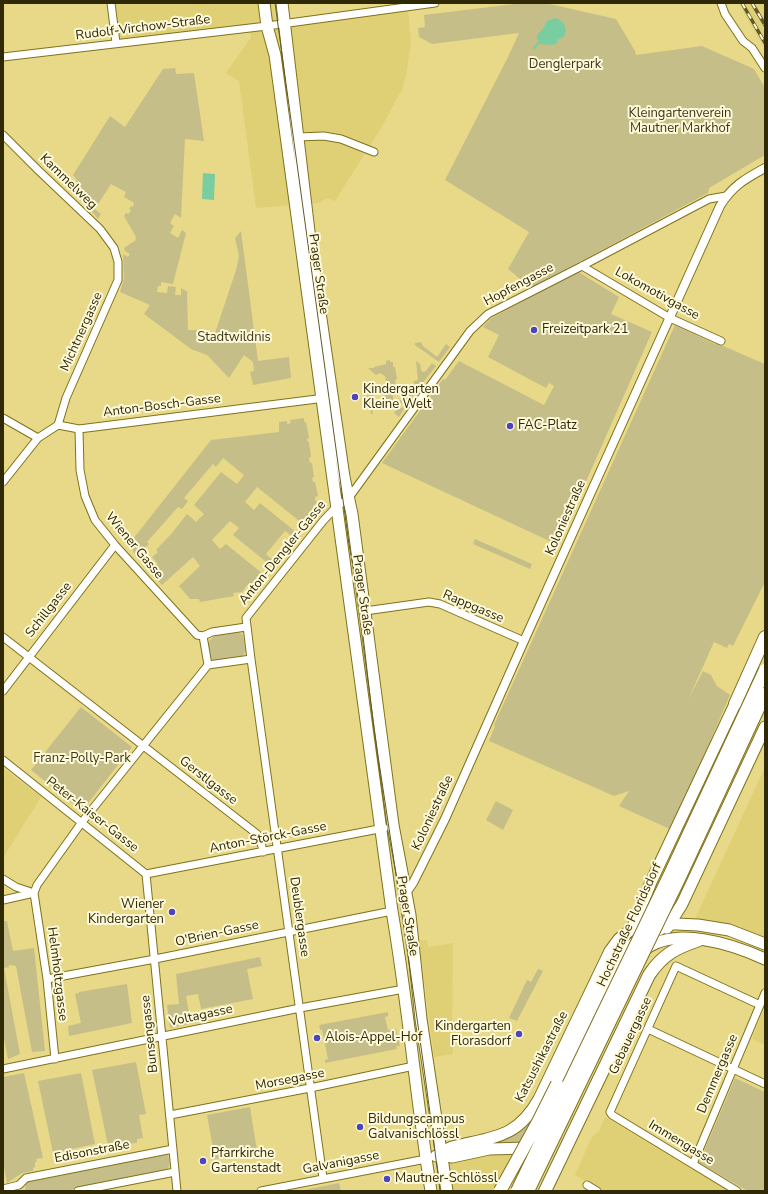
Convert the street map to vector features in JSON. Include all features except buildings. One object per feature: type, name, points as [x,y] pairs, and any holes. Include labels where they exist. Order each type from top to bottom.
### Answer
[{"type":"highway","points":[[735,704],[765,637]]},
{"type":"highway","name":"Hochstraße Floridsdorf","points":[[517,1191],[666,881],[765,670]]},
{"type":"highway","name":"Hochstraße Floridsdorf","points":[[528,1191],[679,878],[765,694]]},
{"type":"highway","points":[[500,1191],[538,1122],[616,962],[632,945],[660,932],[670,924]]},
{"type":"highway","points":[[545,1191],[654,966],[666,954],[684,945],[699,940]]},
{"type":"main road","name":"Prager Straße","points":[[264,3],[267,26],[275,55],[321,399],[431,1191]]},
{"type":"main road","name":"Prager Straße","points":[[282,3],[312,257],[348,499],[352,512],[393,825],[410,915],[420,1011],[447,1191]]},
{"type":"main road","points":[[351,610],[365,611]]},
{"type":"main road","points":[[632,929],[642,901],[735,704]]},
{"type":"main road","points":[[765,728],[682,904],[675,913],[670,924],[698,925],[729,930],[765,944]]},
{"type":"main road","points":[[392,911],[400,898],[406,893]]},
{"type":"main road","points":[[426,1159],[441,1155],[452,1157],[489,1150],[530,1148],[539,1144],[546,1137],[556,1122],[630,968],[637,957],[653,943],[660,932],[646,912],[645,897]]},
{"type":"main road","points":[[682,904],[687,918],[698,925]]},
{"type":"main road","name":"Katsushikastraße","points":[[441,1155],[450,1148],[502,1135],[515,1128],[526,1118],[539,1099],[610,951],[618,939],[632,929],[641,925],[660,932],[722,943],[734,946],[765,959]]},
{"type":"street","points":[[111,3],[116,43]]},
{"type":"street","name":"Rudolf-Virchow-Straße","points":[[3,57],[267,26],[285,22],[435,3]]},
{"type":"street","points":[[721,3],[725,14],[742,41],[752,48],[765,68]]},
{"type":"street","name":"Kammelweg","points":[[3,135],[100,229],[114,248]]},
{"type":"street","points":[[297,137],[324,136],[341,139],[374,152]]},
{"type":"street","name":"Koloniestraße","points":[[406,893],[413,883],[445,819],[720,206],[726,196],[743,180],[765,168]]},
{"type":"street","name":"Hopfengasse","points":[[348,499],[470,330],[488,314],[709,199],[726,196]]},
{"type":"street","name":"Michtnergasse","points":[[58,425],[66,398],[118,280],[118,262],[114,248]]},
{"type":"street","name":"Lokomotivgasse","points":[[582,266],[670,318],[721,341]]},
{"type":"street","name":"Anton-Bosch-Gasse","points":[[58,425],[78,429],[333,397]]},
{"type":"street","points":[[3,418],[38,438]]},
{"type":"street","points":[[3,482],[38,438],[58,425]]},
{"type":"street","name":"Wiener Gasse","points":[[78,429],[80,470],[85,496],[95,520],[115,545],[197,635],[204,636]]},
{"type":"street","name":"Anton-Dengler-Gasse","points":[[246,627],[246,618],[323,521],[336,507],[348,499]]},
{"type":"street","name":"Schillgasse","points":[[3,691],[115,545]]},
{"type":"street","name":"Rappgasse","points":[[365,611],[430,602],[440,604],[524,641]]},
{"type":"street","points":[[208,665],[204,636],[212,632],[246,627]]},
{"type":"street","name":"Deublergasse","points":[[246,627],[323,1178]]},
{"type":"street","points":[[3,637],[28,657]]},
{"type":"street","name":"Gerstlgasse","points":[[28,657],[257,834],[261,842],[263,852]]},
{"type":"street","points":[[34,893],[37,885],[82,822],[208,665],[251,659]]},
{"type":"street","points":[[735,704],[742,703],[765,713]]},
{"type":"street","name":"Peter-Kaiser-Gasse","points":[[3,760],[146,874]]},
{"type":"street","name":"Anton-Störck-Gasse","points":[[146,874],[393,825]]},
{"type":"street","name":"Bunsengasse","points":[[146,874],[177,1191]]},
{"type":"street","points":[[3,879],[16,887],[34,893]]},
{"type":"street","points":[[3,900],[34,893]]},
{"type":"street","name":"Helmholtzgasse","points":[[34,893],[47,979],[55,1059]]},
{"type":"street","name":"O'Brien-Gasse","points":[[47,979],[155,959],[392,911]]},
{"type":"street","name":"Gebauergasse","points":[[612,1115],[611,1110],[676,966],[760,1005]]},
{"type":"street","name":"Voltagasse","points":[[3,1069],[300,1008],[404,989]]},
{"type":"street","name":"Demmergasse","points":[[692,1164],[765,993]]},
{"type":"street","points":[[648,1029],[765,1084]]},
{"type":"street","name":"Morsegasse","points":[[170,1114],[310,1088],[414,1066]]},
{"type":"street","name":"Immengasse","points":[[612,1115],[737,1191]]},
{"type":"street","name":"Edisonstraße","points":[[3,1189],[18,1188],[26,1178],[173,1149]]},
{"type":"street","name":"Galvanigasse","points":[[261,1191],[426,1159]]},
{"type":"street","points":[[78,1191],[176,1172]]},
{"type":"street","points":[[587,1185],[597,1191]]},
{"type":"shaded area","points":[[112,3],[273,3],[276,22],[408,9],[411,42],[406,76],[401,93],[380,130],[335,201],[327,198],[318,203],[256,208],[239,81],[226,73],[251,38],[250,29],[116,39]]},
{"type":"shaded area","points":[[739,3],[765,3],[765,49],[745,15]]},
{"type":"shaded area","points":[[555,18],[561,21],[564,25],[566,31],[564,37],[557,40],[557,43],[553,45],[540,44],[537,35],[547,21]]},
{"type":"shaded area","points":[[203,173],[215,174],[214,200],[202,199]]},
{"type":"shaded area","points":[[765,767],[765,940],[740,930],[695,919]]},
{"type":"shaded area","points":[[3,768],[41,797],[3,858]]},
{"type":"shaded area","points":[[427,940],[428,947],[453,943],[453,1054],[434,1057],[419,941]]},
{"type":"shaded area","points":[[765,1006],[765,1045],[752,1039]]},
{"type":"shaded area","points":[[605,1117],[729,1191],[602,1191],[575,1175],[592,1137],[599,1131]]},
{"type":"shaded area","points":[[518,1146],[494,1191],[442,1191],[440,1160]]},
{"type":"green space","points":[[523,3],[545,3],[616,19],[636,55],[702,46],[754,69],[765,88],[765,155],[709,188],[708,193],[531,288],[508,269],[529,232],[445,180],[519,33],[432,44],[419,37],[418,28],[425,27],[424,15]]},
{"type":"green space","name":"Stadtwildnis","points":[[175,68],[176,74],[194,73],[204,141],[185,139],[181,218],[175,214],[170,223],[174,226],[170,233],[178,238],[182,230],[186,233],[173,284],[161,282],[161,286],[158,286],[157,292],[167,293],[168,286],[176,287],[175,295],[181,295],[181,288],[188,292],[188,330],[197,330],[199,335],[214,336],[236,270],[239,256],[235,238],[241,231],[258,361],[289,357],[291,378],[253,385],[250,372],[254,371],[253,362],[244,355],[229,378],[207,355],[191,349],[144,314],[150,305],[120,292],[124,278],[123,254],[128,257],[130,254],[125,251],[124,248],[136,240],[136,237],[124,216],[126,213],[129,214],[131,210],[129,209],[131,206],[133,207],[134,203],[124,197],[126,192],[111,184],[95,209],[101,214],[98,219],[72,187],[77,180],[73,175],[110,116],[125,127],[163,69]]},
{"type":"green space","name":"FAC-Platz","points":[[577,271],[619,297],[611,314],[652,332],[558,545],[382,463],[443,379],[445,380],[459,361],[544,405],[554,386],[549,383],[546,388],[488,357],[499,335],[483,327],[490,319]]},
{"type":"green space","points":[[675,325],[715,344],[716,343],[765,364],[765,582],[733,646],[729,644],[727,648],[714,642],[688,700],[703,671],[711,675],[717,686],[730,695],[672,830],[619,806],[629,791],[614,796],[489,741],[495,726],[494,725]]},
{"type":"green space","points":[[421,342],[423,346],[437,357],[446,344],[450,347],[439,362],[415,345],[415,343]]},
{"type":"green space","points":[[390,360],[390,362],[393,362],[393,367],[395,367],[397,379],[395,380],[396,385],[382,388],[380,386],[384,385],[386,382],[385,376],[380,373],[376,375],[368,368],[374,368],[386,364],[386,361]]},
{"type":"green space","points":[[416,361],[420,364],[423,372],[426,371],[432,363],[436,366],[407,403],[406,399],[411,393],[414,381],[418,380]]},
{"type":"green space","points":[[373,390],[375,405],[372,409],[373,414],[371,414],[370,407],[364,408],[363,396],[369,395],[368,391]]},
{"type":"green space","points":[[390,390],[393,400],[404,400],[404,404],[399,403],[397,406],[399,408],[405,407],[399,417],[394,413],[397,409],[389,403],[387,407],[383,405],[382,398],[385,398],[384,394],[381,395],[380,392]]},
{"type":"green space","points":[[304,418],[309,438],[307,439],[309,442],[311,457],[309,458],[310,463],[312,463],[314,477],[312,478],[313,482],[315,482],[318,496],[315,497],[317,502],[313,506],[322,514],[308,528],[257,487],[245,502],[254,510],[260,503],[301,536],[296,539],[285,531],[266,554],[276,563],[275,569],[233,535],[239,528],[230,521],[212,540],[220,549],[226,544],[268,578],[256,593],[247,585],[242,592],[233,593],[234,596],[200,602],[199,599],[190,599],[179,586],[200,566],[193,557],[162,585],[150,572],[158,564],[152,557],[158,552],[156,550],[187,514],[196,522],[204,514],[194,505],[221,472],[237,484],[244,475],[223,458],[216,467],[213,464],[184,498],[188,501],[182,509],[178,507],[147,542],[149,544],[136,556],[129,544],[211,440],[279,432],[279,422],[287,421],[287,424],[291,423],[290,420]]},
{"type":"green space","points":[[475,539],[532,564],[530,569],[473,544]]},
{"type":"green space","points":[[238,632],[243,635],[246,651],[242,657],[213,660],[208,651],[211,639],[218,635]]},
{"type":"green space","name":"Franz-Polly-Park","points":[[81,707],[132,747],[82,811],[31,770]]},
{"type":"green space","points":[[496,801],[513,810],[503,830],[486,820]]},
{"type":"green space","points":[[3,921],[7,921],[13,951],[34,948],[45,1051],[32,1052],[16,966],[9,965],[9,967],[4,968],[20,1054],[8,1059],[3,1034]]},
{"type":"green space","points":[[260,957],[262,966],[247,969],[253,999],[201,1009],[198,994],[186,996],[190,1018],[202,1016],[203,1021],[170,1028],[167,1005],[179,1004],[176,974]]},
{"type":"green space","points":[[538,969],[543,971],[517,1021],[509,1018],[527,980],[531,982]]},
{"type":"green space","points":[[127,984],[132,1023],[69,1036],[68,1026],[81,1023],[75,994],[79,992]]},
{"type":"green space","points":[[388,1012],[388,1016],[385,1017],[388,1030],[396,1029],[400,1046],[396,1046],[397,1049],[325,1063],[325,1060],[328,1059],[322,1030],[320,1030],[319,1025]]},
{"type":"green space","points":[[136,1062],[146,1114],[139,1115],[143,1138],[137,1139],[137,1143],[114,1146],[113,1144],[108,1145],[92,1070]]},
{"type":"green space","points":[[24,1073],[43,1158],[36,1159],[37,1162],[35,1162],[33,1171],[22,1173],[7,1183],[3,1161],[3,1077]]},
{"type":"green space","points":[[81,1073],[95,1144],[53,1153],[38,1081]]},
{"type":"green space","points":[[735,1078],[765,1092],[765,1191],[748,1191],[699,1163]]},
{"type":"green space","points":[[250,1107],[257,1151],[215,1159],[207,1115]]},
{"type":"green space","points":[[536,1113],[519,1145],[488,1146]]},
{"type":"green space","points":[[165,1153],[168,1155],[169,1161],[169,1167],[167,1170],[65,1191],[25,1191],[26,1182],[30,1180]]},
{"type":"green space","points":[[339,1183],[341,1191],[299,1191]]},
{"type":"waterway","points":[[534,48],[539,43]]},
{"type":"tram line","points":[[275,3],[349,544],[358,597],[374,729],[403,918],[440,1191]]},
{"type":"railway","points":[[742,3],[765,43]]},
{"type":"railway","points":[[752,3],[765,25]]},
{"type":"place","name":"Freizeitpark 21","points":[[534,330]]},
{"type":"place","name":"Kindergarten Kleine Welt","points":[[355,397]]},
{"type":"place","name":"FAC-Platz","points":[[510,426]]},
{"type":"place","name":"Wiener Kindergarten","points":[[172,912]]},
{"type":"place","name":"Kindergarten Florasdorf","points":[[519,1034]]},
{"type":"place","name":"Alois-Appel-Hof","points":[[317,1038]]},
{"type":"place","name":"Bildungscampus Galvanischlössl","points":[[360,1127]]},
{"type":"place","name":"Pfarrkirche Gartenstadt","points":[[203,1161]]},
{"type":"place","name":"Mautner-Schlössl","points":[[387,1179]]},
{"type":"park label","name":"Denglerpark","points":[[565,65]]},
{"type":"park label","name":"Kleingartenverein Mautner Markhof","points":[[680,122]]}]
